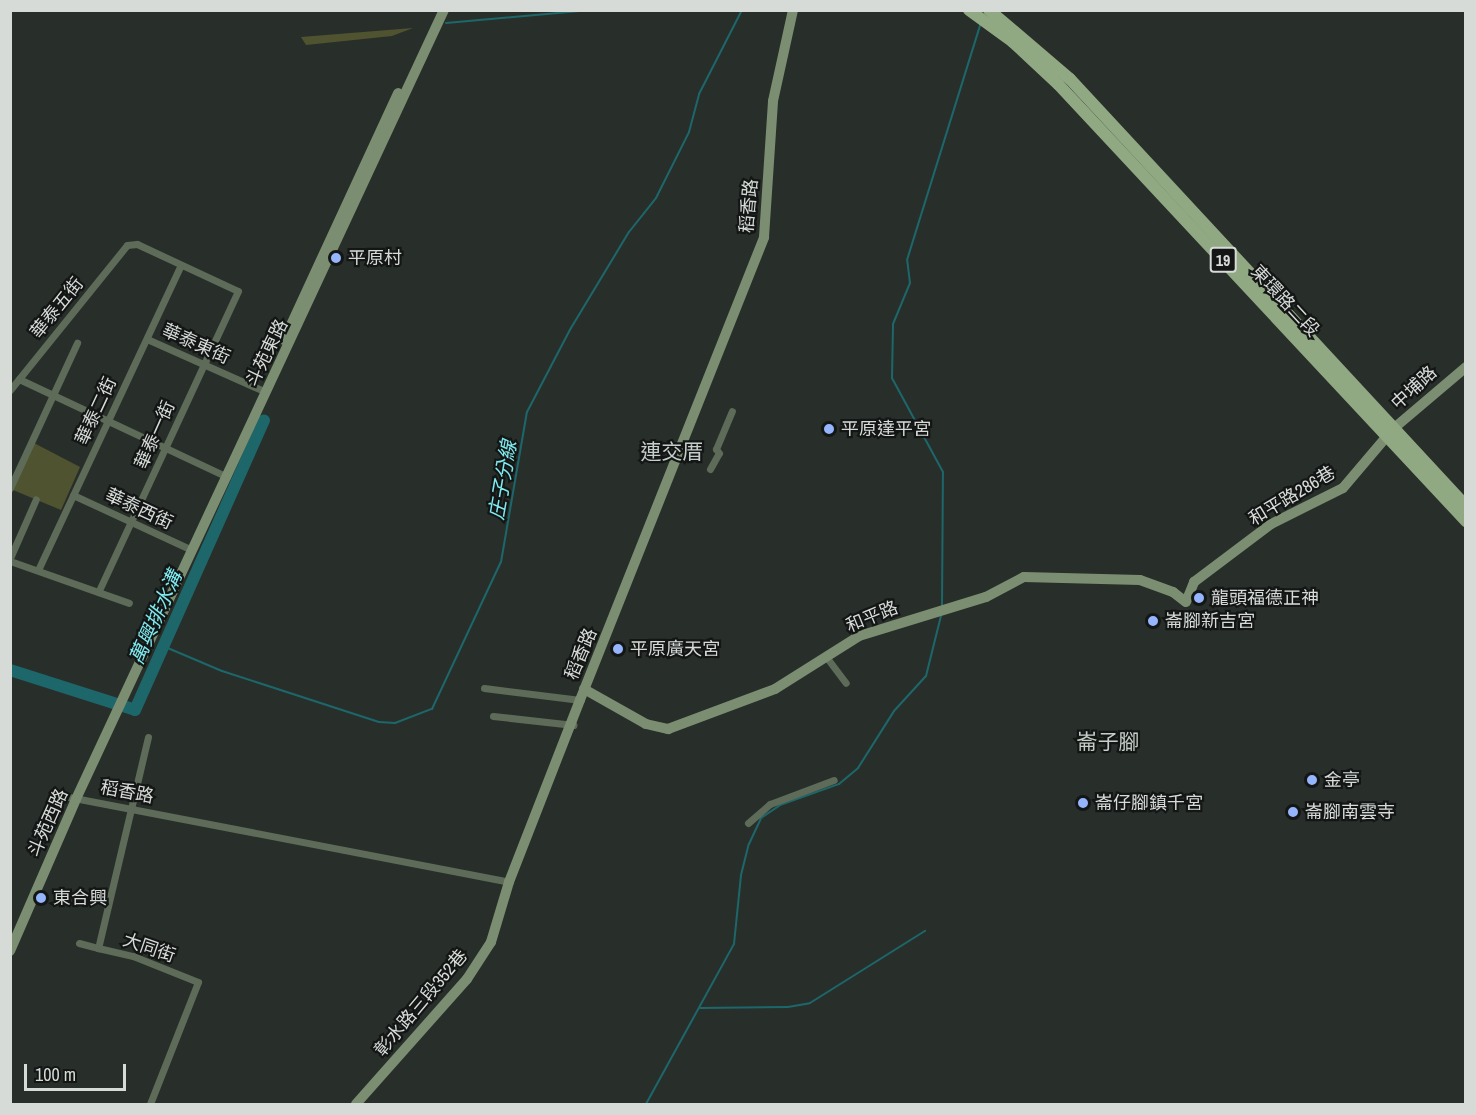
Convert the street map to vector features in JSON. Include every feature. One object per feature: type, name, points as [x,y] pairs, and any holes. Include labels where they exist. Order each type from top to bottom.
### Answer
[{"type":"main road","name":"東環路二段","points":[[969,10],[1013,42],[1058,84],[1390,433],[1466,506]]},
{"type":"main road","name":"東環路二段","points":[[989,10],[1070,79],[1390,433],[1466,521]]},
{"type":"street","name":"斗苑東路","points":[[264,391],[436,10]]},
{"type":"street","name":"斗苑東路","points":[[116,709],[444,10]]},
{"type":"street","name":"稻香路","points":[[73,798],[509,882],[764,237],[773,101],[793,10]]},
{"type":"street","name":"華泰五街","points":[[10,390],[127,245],[137,244],[181,265]]},
{"type":"street","name":"華泰一街","points":[[98,592],[237,291],[181,265]]},
{"type":"street","name":"華泰二街","points":[[38,570],[181,265]]},
{"type":"street","name":"華泰東街","points":[[147,339],[264,391]]},
{"type":"street","points":[[10,488],[76,343]]},
{"type":"street","name":"中埔路","points":[[1390,433],[1466,367]]},
{"type":"street","points":[[19,379],[224,475]]},
{"type":"street","points":[[710,469],[719,453],[716,449],[732,411]]},
{"type":"street","name":"和平路286巷","points":[[1186,602],[1194,582],[1271,524],[1343,488],[1390,433]]},
{"type":"street","name":"華泰西街","points":[[73,495],[190,549]]},
{"type":"street","points":[[36,499],[10,559],[129,603]]},
{"type":"street","name":"和平路","points":[[582,694],[646,724],[668,729],[776,689],[859,636],[986,597],[1013,581],[1031,576],[1140,580],[1173,592],[1186,602]]},
{"type":"street","points":[[827,658],[846,683]]},
{"type":"street","points":[[484,688],[582,694]]},
{"type":"street","name":"斗苑西路","points":[[10,951],[14,930],[116,709]]},
{"type":"street","points":[[493,716],[573,725]]},
{"type":"street","name":"大同街","points":[[148,737],[98,948],[133,957],[198,982],[150,1104]]},
{"type":"street","points":[[748,823],[770,804],[834,780]]},
{"type":"street","name":"彰水路三段352巷","points":[[356,1104],[466,979],[491,942],[509,882]]},
{"type":"street","points":[[79,943],[98,948]]},
{"type":"green space","points":[[413,28],[392,36],[306,45],[301,37]]},
{"type":"green space","points":[[34,443],[80,467],[61,510],[13,490]]},
{"type":"waterway","points":[[446,23],[593,10]]},
{"type":"waterway","name":"庄子分線","points":[[163,646],[222,671],[379,722],[395,723],[432,709],[501,562],[527,412],[571,328],[629,232],[656,198],[689,132],[699,94],[742,10]]},
{"type":"waterway","points":[[942,607],[943,472],[892,378],[893,324],[910,283],[907,260],[980,25]]},
{"type":"waterway","name":"萬興排水溝","points":[[10,670],[135,710],[264,420]]},
{"type":"waterway","points":[[646,1104],[734,944],[741,875],[749,844],[761,818],[780,805],[839,784],[858,768],[894,711],[926,676],[941,616]]},
{"type":"waterway","points":[[700,1008],[788,1007],[810,1003],[925,931]]},
{"type":"place","name":"平原村","points":[[336,258]]},
{"type":"place","name":"平原達平宮","points":[[829,429]]},
{"type":"place","name":"龍頭福德正神","points":[[1199,598]]},
{"type":"place","name":"崙腳新吉宮","points":[[1153,621]]},
{"type":"place","name":"平原廣天宮","points":[[618,649]]},
{"type":"place","name":"金亭","points":[[1312,780]]},
{"type":"place","name":"崙仔腳鎮千宮","points":[[1083,803]]},
{"type":"place","name":"崙腳南雲寺","points":[[1293,812]]},
{"type":"place","name":"東合興","points":[[41,898]]},
{"type":"district","name":"連交厝","points":[[672,452]]},
{"type":"district","name":"崙子腳","points":[[1108,742]]}]
